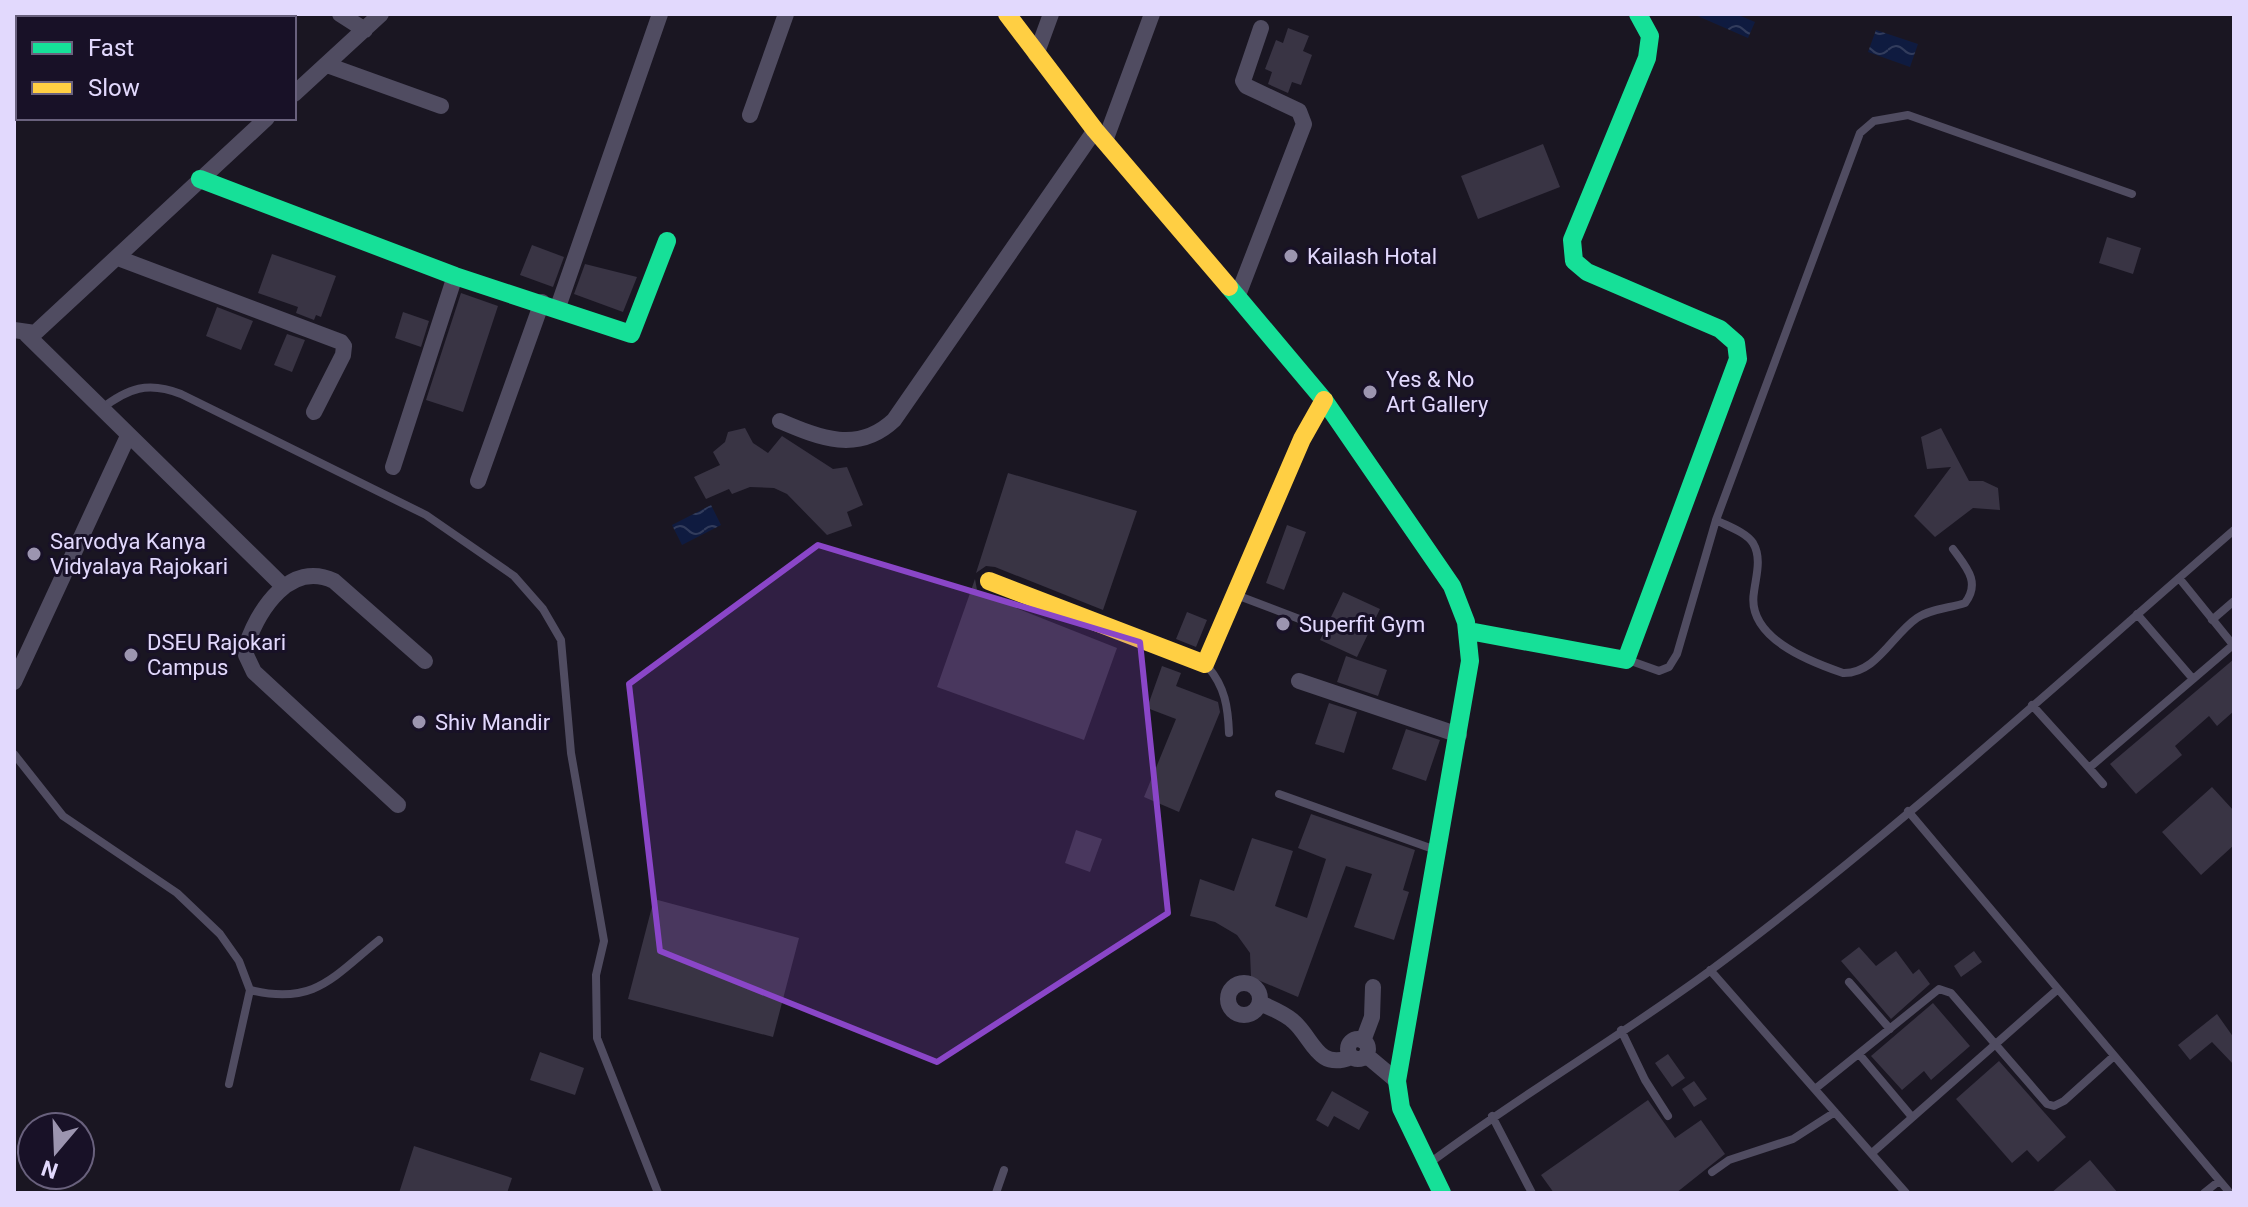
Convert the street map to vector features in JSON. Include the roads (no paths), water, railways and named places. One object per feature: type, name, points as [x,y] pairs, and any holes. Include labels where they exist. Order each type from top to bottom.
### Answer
[{"type":"street","points":[[340,14],[365,30]]},
{"type":"street","points":[[296,92],[381,14]]},
{"type":"street","points":[[478,481],[550,304],[660,14]]},
{"type":"street","points":[[750,115],[786,14]]},
{"type":"street","points":[[1007,14],[1100,135],[1324,400],[1452,586],[1469,631],[1470,661],[1459,735],[1397,1081],[1401,1108],[1442,1193]]},
{"type":"street","points":[[1036,55],[1051,14]]},
{"type":"street","points":[[780,421],[817,437],[844,443],[884,430],[1100,135],[1152,14]]},
{"type":"street","points":[[1469,631],[1626,660],[1738,350],[1736,343],[1720,329],[1587,272],[1574,261],[1572,240],[1647,58],[1650,36],[1638,14]]},
{"type":"street","points":[[1238,295],[1304,124],[1299,111],[1246,86],[1243,81],[1261,28]]},
{"type":"street","points":[[327,65],[441,106]]},
{"type":"street","points":[[20,332],[35,333],[265,120]]},
{"type":"street","points":[[200,179],[455,276],[550,304],[631,334],[667,241]]},
{"type":"street","points":[[118,258],[341,342],[343,355],[314,412]]},
{"type":"street","points":[[393,467],[455,276]]},
{"type":"street","points":[[20,332],[282,585]]},
{"type":"street","points":[[989,581],[1198,664],[1205,664],[1302,439],[1324,400]]},
{"type":"street","points":[[14,682],[128,436]]},
{"type":"street","points":[[398,805],[249,664],[246,655],[249,636],[282,585],[303,575],[334,581],[425,661]]},
{"type":"street","points":[[1299,681],[1459,735]]},
{"type":"street","points":[[1260,1003],[1294,1022],[1310,1046],[1324,1058],[1340,1061],[1360,1051],[1373,1008],[1373,987]]},
{"type":"street","points":[[1360,1051],[1397,1081]]},
{"type":"lane","points":[[1626,660],[1659,671],[1669,667],[1677,654],[1716,520],[1860,133],[1874,121],[1908,115],[2132,194]]},
{"type":"lane","points":[[101,409],[124,391],[141,387],[163,387],[181,394],[426,515],[514,576],[543,609],[561,640],[571,753],[604,941],[596,975],[597,1038],[658,1193]]},
{"type":"lane","points":[[1716,520],[1750,538],[1755,547],[1758,568],[1752,604],[1760,627],[1771,637],[1843,673],[1853,673],[1868,666],[1924,614],[1965,603],[1973,589],[1971,574],[1953,549]]},
{"type":"lane","points":[[1428,1165],[1492,1116],[1710,970],[1908,811],[2234,530]]},
{"type":"lane","points":[[2089,768],[2233,645],[2179,578]]},
{"type":"lane","points":[[1236,595],[1302,620]]},
{"type":"lane","points":[[2212,620],[2234,601]]},
{"type":"lane","points":[[2137,614],[2193,679]]},
{"type":"lane","points":[[1205,664],[1223,689],[1229,733]]},
{"type":"lane","points":[[2032,705],[2103,784]]},
{"type":"lane","points":[[14,754],[63,816],[167,886],[220,934],[239,961],[250,990],[229,1084]]},
{"type":"lane","points":[[1279,794],[1437,850]]},
{"type":"lane","points":[[1908,811],[2230,1193]]},
{"type":"lane","points":[[250,990],[289,997],[315,989],[379,940]]},
{"type":"lane","points":[[1710,970],[1906,1193]]},
{"type":"lane","points":[[1849,982],[1890,1029]]},
{"type":"lane","points":[[1815,1089],[1939,989],[1945,989],[2047,1104],[2054,1106],[2114,1056]]},
{"type":"lane","points":[[1872,1153],[2058,989]]},
{"type":"lane","points":[[1621,1030],[1645,1080],[1668,1116]]},
{"type":"lane","points":[[1859,1054],[1912,1117]]},
{"type":"lane","points":[[1712,1172],[1729,1160],[1793,1139],[1835,1112]]},
{"type":"lane","points":[[1492,1116],[1532,1193]]},
{"type":"lane","points":[[996,1193],[1004,1170]]},
{"type":"lane","points":[[2204,1193],[2219,1181]]},
{"type":"water","points":[[1693,14],[1736,14],[1755,22],[1748,38]]},
{"type":"water","points":[[1876,30],[1918,44],[1910,67],[1868,52]]},
{"type":"water","points":[[711,505],[721,525],[682,545],[672,525]]},
{"type":"place","name":"Kailash Hotal","points":[[1291,256]]},
{"type":"place","name":"Yes & No Art Gallery","points":[[1370,392]]},
{"type":"place","name":"Sarvodya Kanya Vidyalaya Rajokari","points":[[34,554]]},
{"type":"place","name":"Superfit Gym","points":[[1283,624]]},
{"type":"place","name":"DSEU Rajokari Campus","points":[[131,655]]},
{"type":"place","name":"Shiv Mandir","points":[[419,722]]}]
